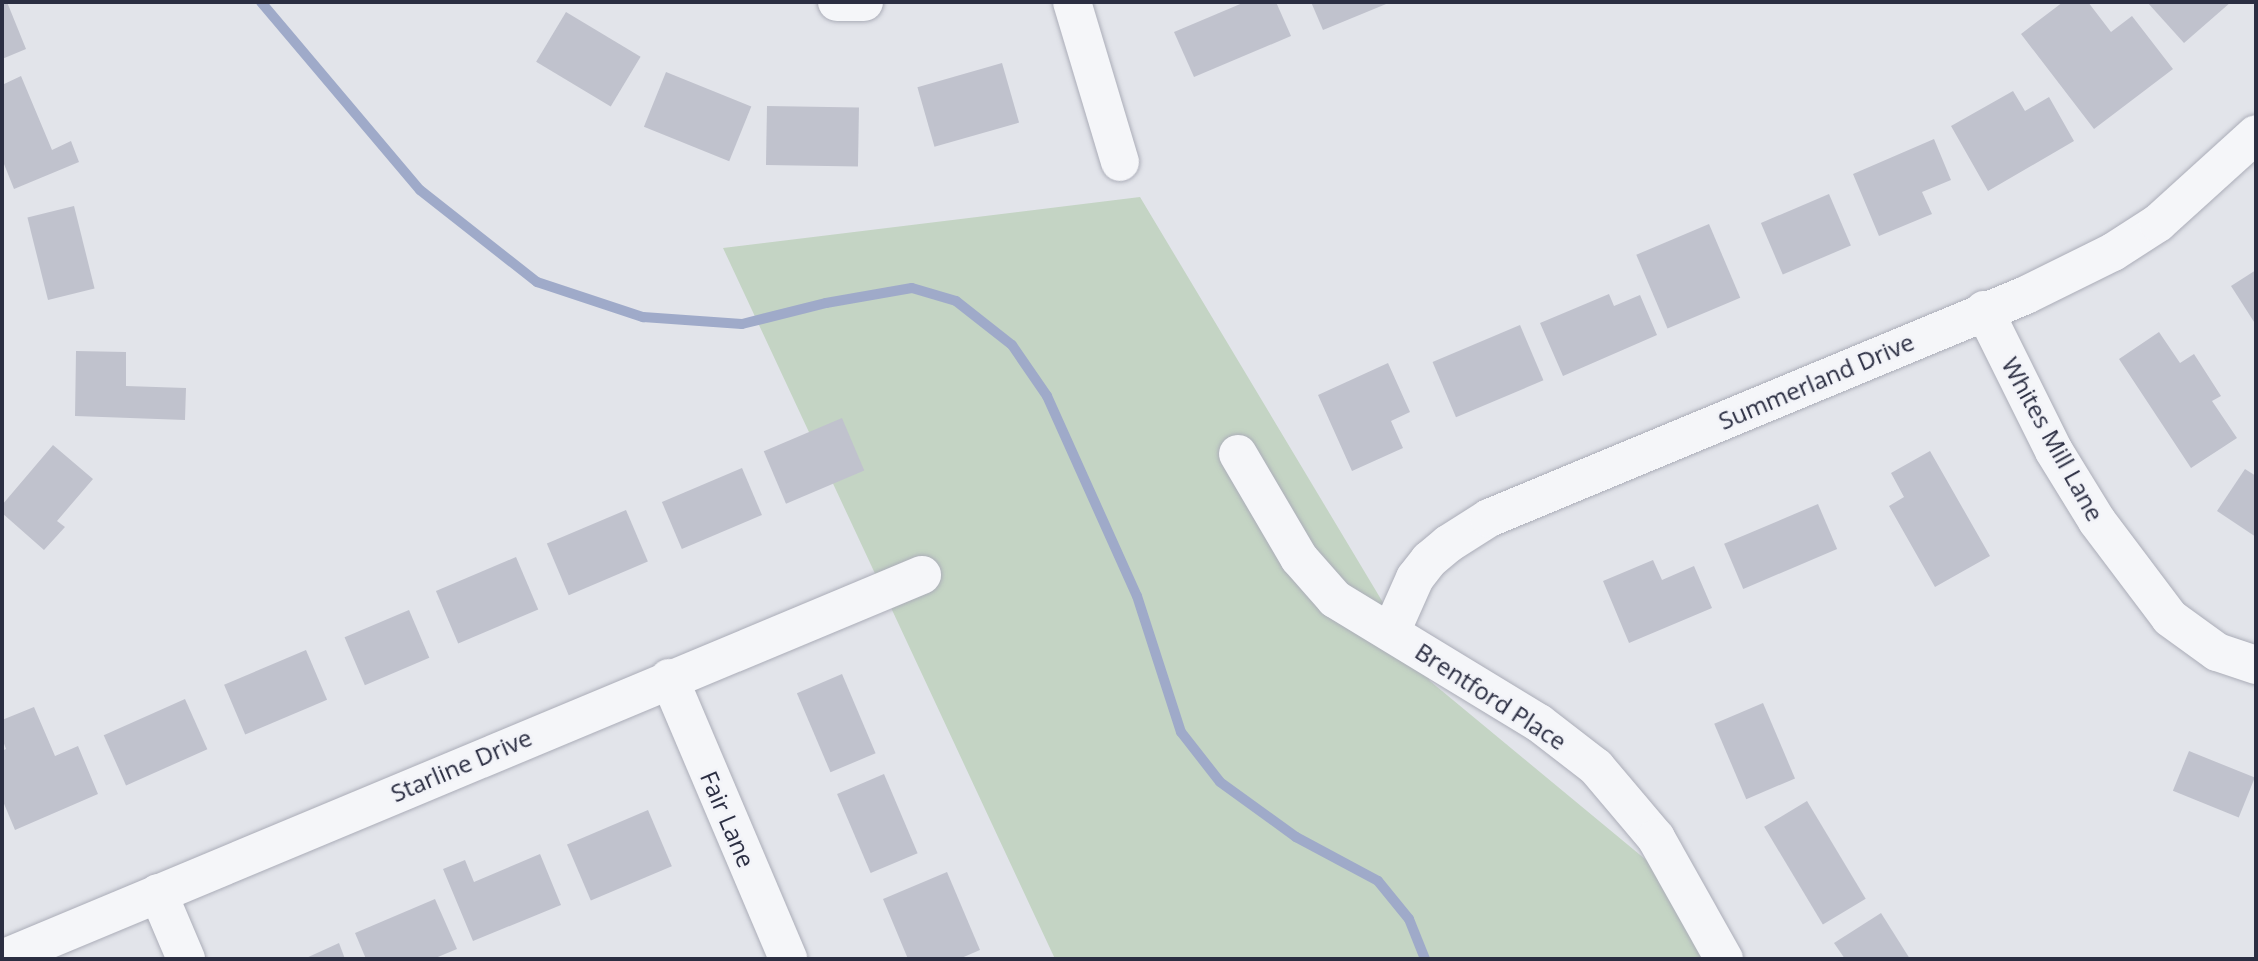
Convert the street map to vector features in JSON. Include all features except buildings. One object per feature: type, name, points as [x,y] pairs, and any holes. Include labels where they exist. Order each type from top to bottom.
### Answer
[{"type":"street","points":[[837,2],[864,2]]},
{"type":"street","points":[[1072,2],[1120,162]]},
{"type":"street","name":"Summerland Drive","points":[[1391,632],[1415,578],[1429,560],[1448,544],[1489,518],[1984,310],[2026,295],[2113,252],[2147,230],[2256,134]]},
{"type":"street","name":"Whites Mill Lane","points":[[1984,310],[2054,451],[2097,522],[2170,618],[2217,652],[2256,665]]},
{"type":"street","name":"Brentford Place","points":[[1238,454],[1299,558],[1335,598],[1539,723],[1596,767],[1656,838],[1724,959]]},
{"type":"street","name":"Starline Drive","points":[[2,959],[669,678],[922,575]]},
{"type":"street","name":"Fair Lane","points":[[669,678],[788,959]]},
{"type":"street","points":[[158,893],[186,959]]},
{"type":"green space","points":[[1140,197],[1430,681],[1674,883],[1717,959],[1055,959],[723,248]]},
{"type":"waterway","points":[[261,2],[420,190],[537,282],[643,317],[742,324],[826,303],[912,288],[956,301],[1012,345],[1047,396],[1137,596],[1181,732],[1220,782],[1296,837],[1378,881],[1409,919],[1425,959]]}]
